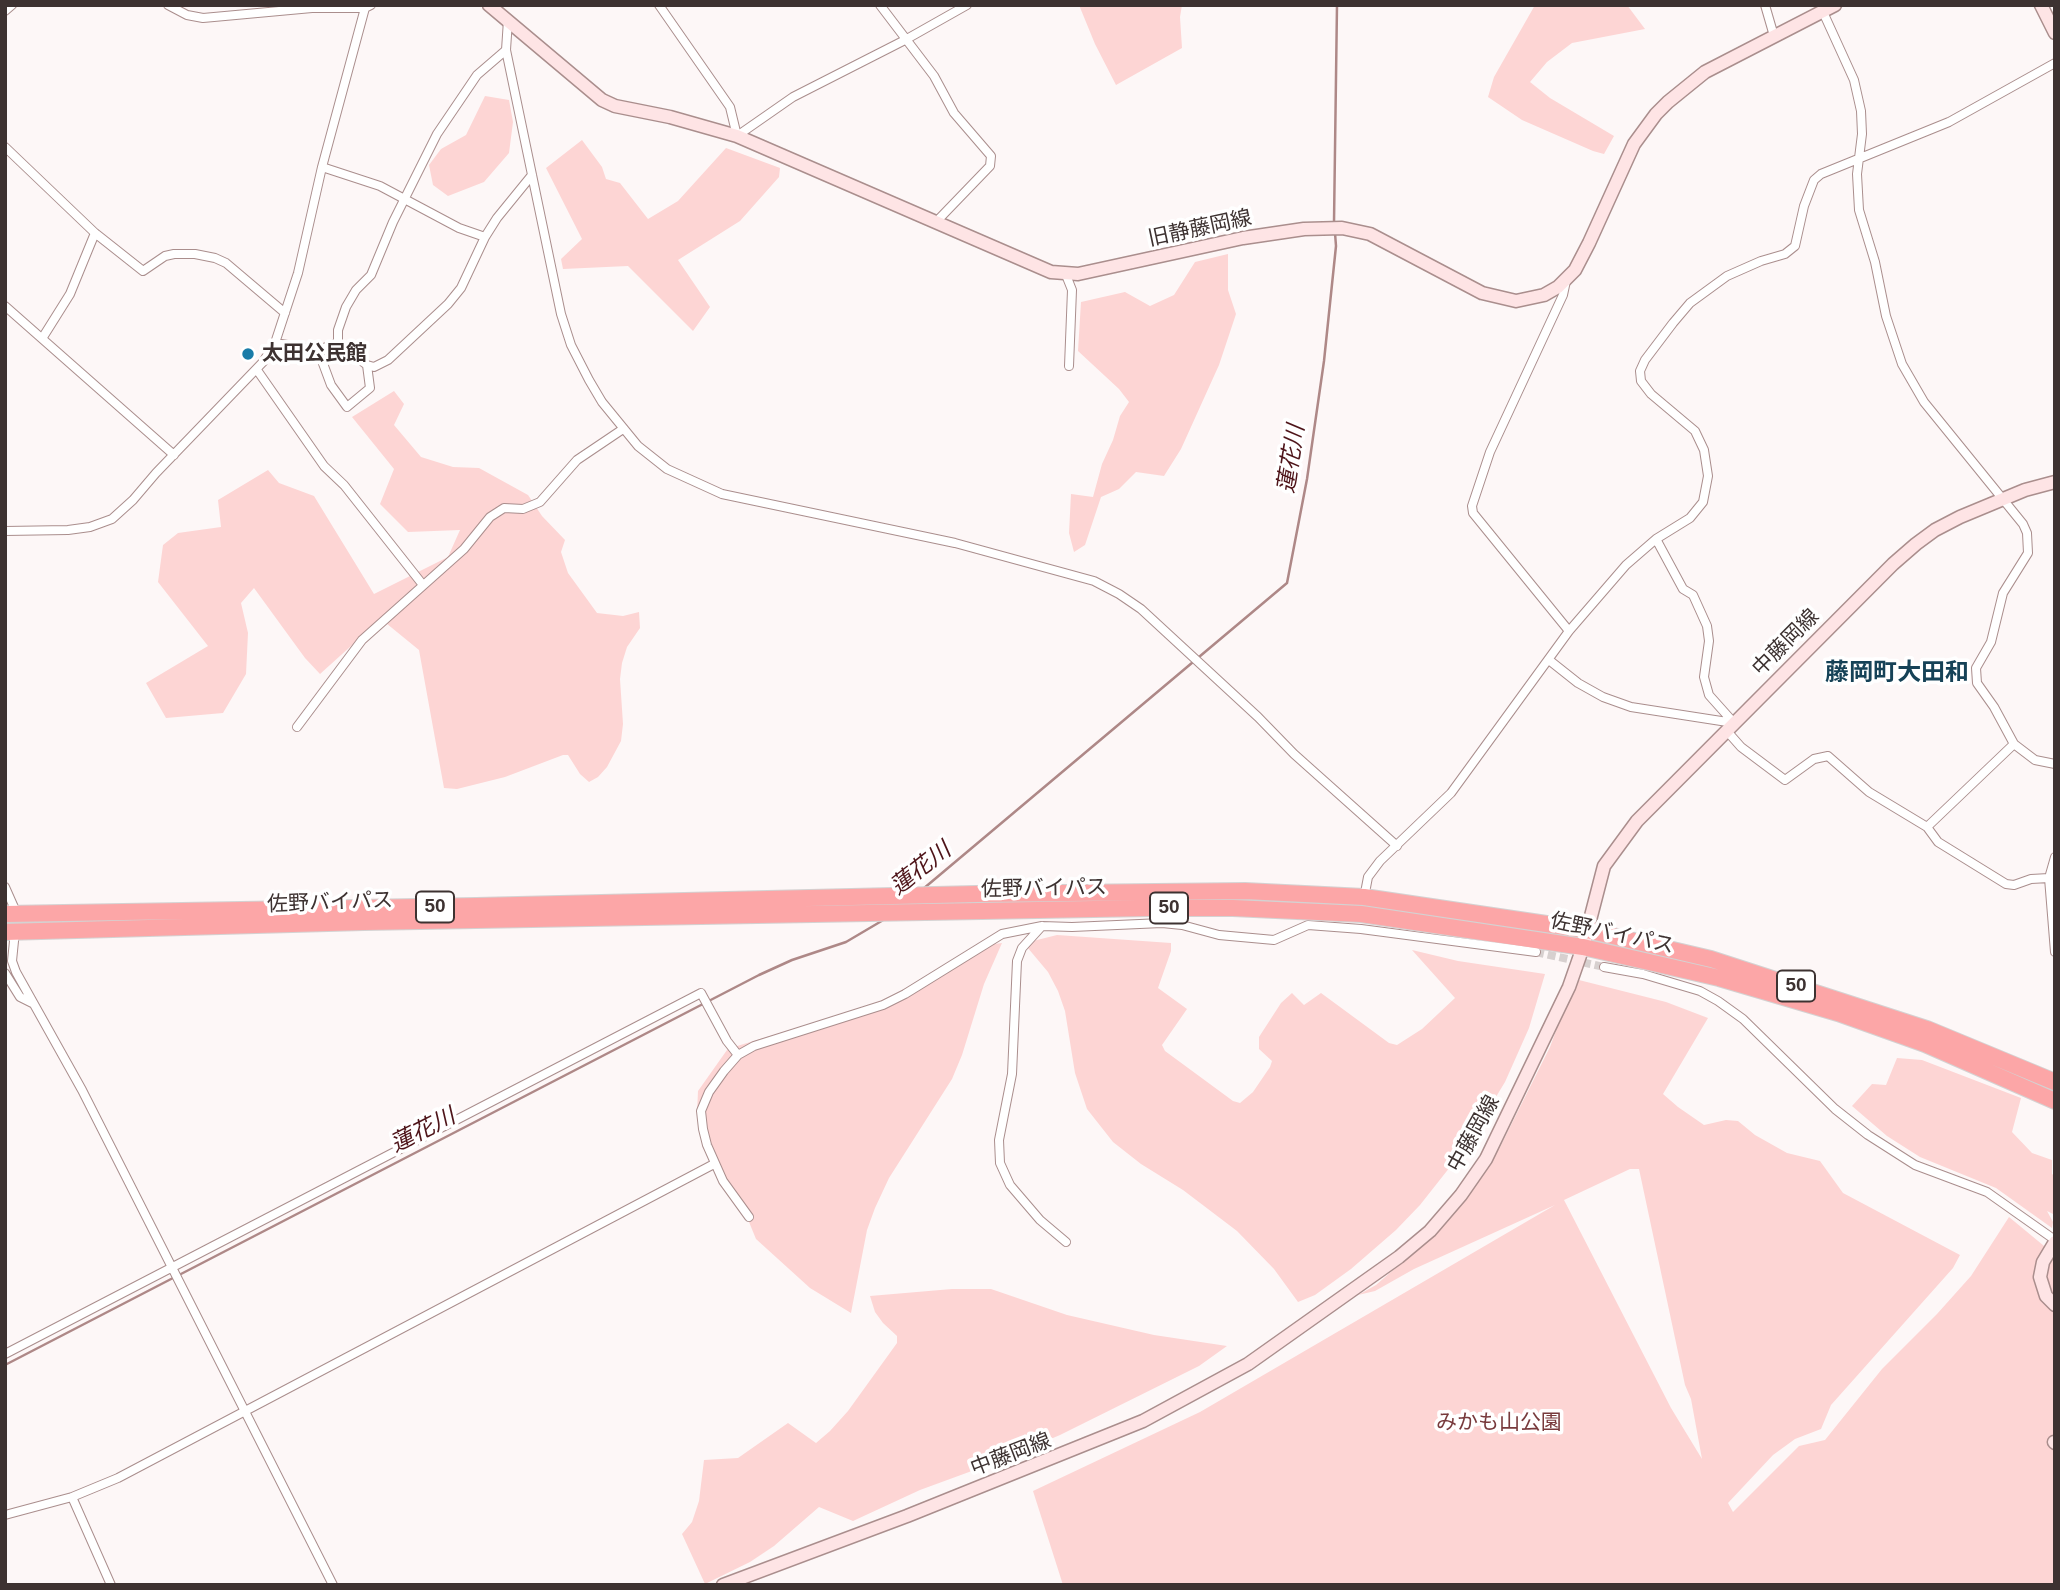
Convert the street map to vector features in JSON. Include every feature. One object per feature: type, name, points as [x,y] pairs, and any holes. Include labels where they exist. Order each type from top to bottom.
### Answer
[{"type":"highway","name":"佐野バイパス","points":[[11,914],[976,894],[1245,891],[1364,897],[1587,930],[1711,959],[1927,1029],[2055,1082]]},
{"type":"highway","name":"佐野バイパス","points":[[10,932],[405,921],[1233,908],[1583,947],[1718,978],[1838,1013],[1925,1044],[2055,1101]]},
{"type":"main road","name":"旧静藤岡線","points":[[489,5],[602,100],[615,106],[670,117],[737,136],[1051,272],[1066,275],[1091,272],[1243,238],[1321,227],[1352,229],[1370,234],[1468,287],[1496,297],[1526,300],[1544,295],[1566,280],[1581,259],[1634,144],[1656,114],[1705,72],[1835,5]]},
{"type":"main road","points":[[2041,5],[2055,33]]},
{"type":"main road","name":"中藤岡線","points":[[723,1585],[906,1516],[1143,1421],[1248,1364],[1399,1257],[1430,1231],[1461,1195],[1486,1159],[1569,987],[1583,947],[1598,883],[1611,855],[1637,821],[1916,544],[1935,530],[2003,499],[2055,482]]},
{"type":"main road","points":[[2055,1241],[2043,1262],[2040,1278],[2046,1296],[2055,1305]]},
{"type":"street","points":[[5,11],[12,5]]},
{"type":"street","points":[[5,531],[68,530],[101,524],[121,512],[257,370],[275,343],[298,273],[322,167],[368,7],[313,8],[203,18],[187,15],[168,5]]},
{"type":"street","points":[[659,5],[730,107],[737,136],[793,97],[967,5]]},
{"type":"street","points":[[880,5],[934,76],[954,113],[991,156],[990,166],[936,222]]},
{"type":"street","points":[[1765,5],[1774,36]]},
{"type":"street","points":[[1823,12],[1854,80],[1861,111],[1862,134],[1857,174],[1859,210],[1875,262],[1886,316],[1902,364],[1924,402],[2003,499],[2027,533],[2028,553],[2003,593],[1991,642],[1976,668],[1977,683],[2014,744],[2035,760],[2055,764]]},
{"type":"street","points":[[508,20],[506,50],[553,281],[571,345],[602,402],[639,446],[667,470],[723,494],[955,543],[1094,581],[1119,594],[1141,609],[1294,754],[1397,846]]},
{"type":"street","points":[[338,343],[338,330],[346,307],[356,290],[371,275],[405,197],[437,134],[465,91],[487,65],[506,50]]},
{"type":"street","points":[[1361,921],[1368,877],[1451,793],[1569,631],[1626,565],[1656,539],[1690,517],[1703,502],[1708,477],[1704,450],[1695,431],[1651,394],[1640,381],[1640,371],[1645,360],[1690,303],[1727,276],[1760,261],[1785,254],[1795,246],[1804,206],[1814,180],[1821,174],[1949,122],[2055,63]]},
{"type":"street","points":[[5,147],[96,233],[142,271],[165,256],[174,254],[215,258],[226,263],[285,313]]},
{"type":"street","points":[[322,167],[380,186],[459,228],[485,237]]},
{"type":"street","points":[[338,343],[367,365],[382,365],[388,360],[447,304],[469,274],[485,237],[510,199],[532,175]]},
{"type":"street","points":[[43,337],[70,294],[96,233]]},
{"type":"street","points":[[1066,275],[1072,290],[1069,366]]},
{"type":"street","points":[[1566,280],[1563,295],[1490,452],[1472,506],[1473,513],[1569,631]]},
{"type":"street","points":[[5,306],[174,455]]},
{"type":"street","points":[[275,343],[318,350],[338,343]]},
{"type":"street","points":[[318,350],[331,385],[347,407],[370,388],[367,365]]},
{"type":"street","points":[[257,370],[324,466],[344,485],[423,585]]},
{"type":"street","points":[[297,727],[362,640],[464,549],[490,517],[504,508],[523,509],[540,502],[577,460],[623,429]]},
{"type":"street","points":[[1656,539],[1683,589],[1693,595],[1707,626],[1709,641],[1704,677],[1709,695],[1741,747],[1785,780],[1814,759],[1828,756],[1869,792],[1927,827],[1938,842],[2006,884],[2049,878]]},
{"type":"street","points":[[1549,660],[1578,683],[1603,697],[1631,707],[1730,726]]},
{"type":"street","points":[[1927,827],[2014,744]]},
{"type":"street","points":[[2055,857],[2049,878],[2055,952]]},
{"type":"street","points":[[5,887],[11,914],[12,961],[82,1090],[333,1585]]},
{"type":"street","points":[[749,1217],[714,1164],[707,1145],[701,1111],[709,1092],[738,1055],[754,1046],[883,1005],[905,995],[1002,934],[1042,926],[1162,923],[1182,925],[1219,935],[1274,940],[1308,925],[1361,921],[1536,952]]},
{"type":"street","points":[[1042,926],[1022,948],[1017,961],[1012,1074],[999,1140],[1000,1164],[1010,1185],[1040,1220],[1066,1242]]},
{"type":"street","points":[[1604,967],[1643,974],[1700,991],[1718,1001],[1743,1019],[1835,1109],[1868,1135],[1915,1165],[1987,1192],[2055,1241]]},
{"type":"street","points":[[5,973],[20,996],[34,1004]]},
{"type":"street","points":[[5,1354],[701,993],[727,1041],[738,1055]]},
{"type":"street","points":[[5,1515],[72,1497],[118,1478],[714,1164]]},
{"type":"street","points":[[72,1497],[111,1585]]},
{"type":"green space","points":[[1079,5],[1182,5],[1182,48],[1116,85]]},
{"type":"green space","points":[[1535,5],[1627,5],[1645,29],[1572,43],[1547,62],[1530,82],[1550,98],[1614,136],[1604,154],[1522,120],[1488,97],[1494,77]]},
{"type":"green space","points":[[485,96],[509,100],[513,122],[509,153],[484,182],[448,196],[433,185],[429,165],[441,149],[466,135]]},
{"type":"green space","points":[[582,140],[602,167],[606,179],[620,183],[648,219],[678,201],[726,148],[780,168],[779,177],[740,221],[678,260],[710,307],[693,331],[628,266],[563,269],[561,259],[582,239],[546,168]]},
{"type":"green space","points":[[1228,254],[1228,290],[1236,314],[1219,365],[1181,449],[1164,476],[1136,472],[1119,489],[1101,497],[1085,545],[1074,552],[1069,533],[1071,494],[1093,497],[1120,416],[1129,402],[1119,389],[1078,351],[1081,302],[1125,292],[1150,306],[1174,295],[1195,262]]},
{"type":"green space","points":[[394,391],[404,404],[394,425],[421,457],[453,467],[479,468],[528,495],[542,516],[565,540],[561,552],[568,573],[597,613],[623,616],[639,612],[640,628],[627,647],[622,663],[621,741],[607,767],[589,782],[580,774],[568,755],[563,755],[505,777],[457,789],[444,788],[419,650],[381,619],[320,674],[305,658],[254,588],[241,603],[248,633],[246,674],[223,713],[166,718],[146,683],[208,646],[158,582],[163,545],[178,533],[221,527],[218,500],[268,470],[279,483],[314,496],[374,594],[448,557],[460,530],[408,532],[380,504],[394,469],[352,417]]},
{"type":"green space","points":[[1057,935],[1171,943],[1171,951],[1158,988],[1187,1009],[1162,1045],[1165,1051],[1233,1101],[1240,1103],[1253,1092],[1270,1067],[1272,1061],[1259,1049],[1259,1037],[1281,1003],[1292,993],[1304,1005],[1321,993],[1389,1043],[1397,1045],[1422,1029],[1455,998],[1412,950],[1458,961],[1545,974],[1529,1028],[1505,1082],[1465,1148],[1420,1205],[1396,1230],[1351,1269],[1315,1295],[1298,1302],[1274,1269],[1237,1231],[1113,1142],[1087,1109],[1075,1073],[1065,1011],[1058,991],[1048,972],[1027,947],[1033,941]]},
{"type":"green space","points":[[1002,943],[984,984],[952,1079],[889,1178],[875,1208],[867,1230],[851,1313],[810,1288],[756,1239],[703,1133],[697,1113],[698,1091],[727,1050],[871,1005],[893,996],[960,955],[987,945]]},
{"type":"green space","name":"みかも山公園","points":[[1575,979],[1666,1002],[1708,1018],[1663,1094],[1704,1125],[1726,1120],[1738,1121],[1755,1135],[1787,1153],[1820,1161],[1843,1193],[1960,1255],[1953,1268],[1831,1405],[1821,1429],[1795,1439],[1773,1455],[1728,1503],[1733,1512],[1799,1446],[1825,1440],[1882,1369],[1971,1276],[2009,1217],[2055,1255],[2055,1585],[1063,1585],[1033,1491],[1200,1412],[1555,1205],[1414,1269],[1375,1291],[1358,1295],[1376,1285],[1409,1256],[1460,1203],[1499,1149],[1550,1047]],"holes":[[[1630,1169],[1639,1169],[1685,1385],[1691,1399],[1702,1459],[1671,1408],[1564,1200]]]},
{"type":"green space","points":[[1897,1058],[1922,1060],[2021,1098],[2012,1132],[2032,1153],[2052,1160],[2052,1174],[2055,1176],[2055,1215],[2047,1211],[2053,1222],[2052,1228],[1996,1188],[1920,1157],[1887,1136],[1852,1106],[1872,1084],[1886,1085]]},
{"type":"green space","points":[[952,1289],[991,1289],[1067,1315],[1154,1335],[1227,1346],[1199,1366],[1060,1435],[920,1490],[853,1521],[819,1507],[774,1546],[750,1562],[705,1584],[682,1534],[692,1522],[699,1501],[704,1460],[738,1458],[788,1423],[816,1443],[848,1411],[897,1343],[897,1336],[875,1312],[870,1296]]},
{"type":"waterway","name":"蓮花川","points":[[1334,222],[1337,5]]},
{"type":"waterway","name":"蓮花川","points":[[923,889],[1287,583],[1307,479],[1324,361],[1336,246],[1335,233]]},
{"type":"waterway","name":"蓮花川","points":[[179,1275],[759,975],[792,960],[846,942],[885,919]]},
{"type":"waterway","name":"蓮花川","points":[[5,1365],[173,1278]]},
{"type":"tunnel","points":[[1536,952],[1604,967]]},
{"type":"place","name":"太田公民館","points":[[248,354]]},
{"type":"district","name":"藤岡町大田和","points":[[1897,673]]}]
